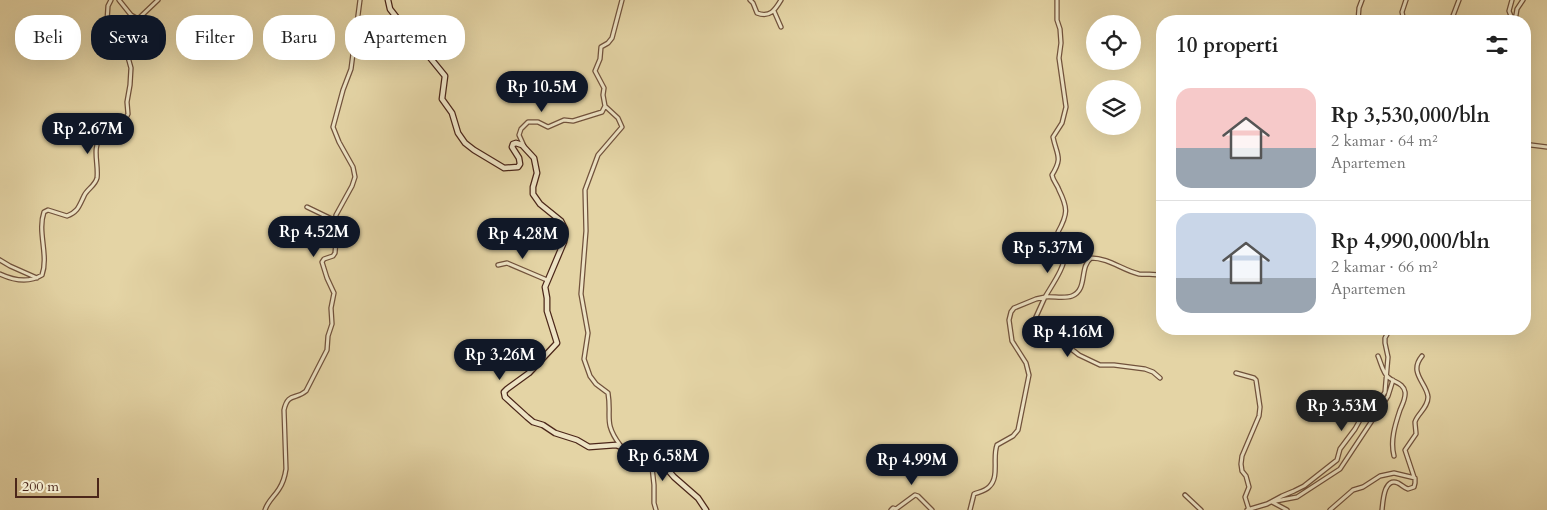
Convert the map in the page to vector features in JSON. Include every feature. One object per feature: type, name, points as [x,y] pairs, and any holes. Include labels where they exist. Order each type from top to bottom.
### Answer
[{"type":"street","points":[[0,274],[18,280],[29,280],[42,276],[44,272],[42,224],[44,211],[48,210],[65,216],[78,209],[85,194],[94,185],[96,179],[96,149],[99,141],[104,134],[120,130],[128,116],[127,102],[131,68],[125,42],[121,35],[107,21],[108,6],[111,0]]},
{"type":"street","points":[[119,0],[138,19],[158,0]]},
{"type":"street","points":[[265,510],[269,501],[279,489],[285,475],[284,410],[286,403],[291,397],[303,394],[306,391],[328,349],[328,336],[332,324],[331,308],[334,295],[322,263],[335,253],[336,242],[334,232],[336,215],[355,177],[353,167],[333,127],[343,90],[351,71],[360,0]]},
{"type":"street","points":[[388,0],[390,9],[397,18],[396,33],[411,40],[423,49],[445,76],[442,99],[452,113],[455,125],[462,139],[474,150],[504,168],[518,167],[520,164],[519,158],[512,147],[513,144],[519,144],[524,147],[536,164],[537,174],[532,190],[534,197],[561,221],[565,229],[564,242],[545,287],[548,298],[547,309],[557,343],[529,373],[504,392],[505,397],[527,418],[553,432],[589,446],[612,444],[620,446],[662,463],[674,477],[698,498],[706,510]]},
{"type":"street","points":[[524,147],[519,135],[521,129],[528,122],[538,122],[548,127],[564,120],[573,121],[602,112],[605,106],[604,88],[595,71],[600,59],[601,46],[610,41],[613,34],[622,0]]},
{"type":"street","points":[[750,0],[758,15],[767,15],[774,11],[781,0]]},
{"type":"street","points":[[1056,0],[1061,43],[1059,58],[1066,107],[1062,123],[1053,137],[1058,152],[1058,163],[1052,175],[1060,190],[1066,210],[1066,218],[1058,232],[1065,256],[1058,275],[1035,319],[1036,327],[1040,334],[1101,365],[1145,369],[1153,372],[1160,378]]},
{"type":"street","points":[[1358,15],[1362,0]]},
{"type":"street","points":[[1403,15],[1406,0]]},
{"type":"street","points":[[1453,15],[1459,0]]},
{"type":"street","points":[[1511,15],[1509,11],[1512,0]]},
{"type":"street","points":[[1516,15],[1523,0]]},
{"type":"street","points":[[774,11],[781,26]]},
{"type":"street","points":[[605,106],[618,118],[622,127],[598,155],[586,185],[586,231],[581,294],[588,332],[584,357],[586,366],[596,384],[608,393],[608,424],[620,446]]},
{"type":"street","points":[[1531,145],[1547,148]]},
{"type":"street","points":[[306,206],[336,221]]},
{"type":"street","points":[[970,510],[974,493],[988,488],[993,480],[997,445],[1013,436],[1020,426],[1021,410],[1028,384],[1029,371],[1012,341],[1010,312],[1014,308],[1036,299],[1067,297],[1075,294],[1081,286],[1087,262],[1092,258],[1106,260],[1138,274],[1156,276]]},
{"type":"street","points":[[0,260],[38,278]]},
{"type":"street","points":[[498,265],[507,263],[547,280]]},
{"type":"street","points":[[1273,502],[1304,486],[1336,460],[1340,449],[1356,429],[1366,411],[1378,402],[1386,392],[1388,357],[1385,338],[1387,335]]},
{"type":"street","points":[[1378,356],[1386,376],[1402,384],[1405,391],[1405,398],[1394,434],[1392,447],[1394,456]]},
{"type":"street","points":[[1382,510],[1385,490],[1389,483],[1394,482],[1407,489],[1412,488],[1415,482],[1405,450],[1416,434],[1415,422],[1428,400],[1427,392],[1417,372],[1422,356]]},
{"type":"street","points":[[1236,373],[1256,379],[1260,407],[1258,420],[1242,456],[1241,464],[1242,472],[1246,476],[1249,487],[1245,497],[1248,510],[1297,497],[1340,470],[1388,396],[1393,380]]},
{"type":"street","points":[[651,458],[656,510]]},
{"type":"street","points":[[1330,510],[1353,490],[1363,487],[1380,476],[1394,473],[1414,477]]},
{"type":"street","points":[[891,510],[893,508],[896,509],[916,495],[932,510]]},
{"type":"street","points":[[1185,495],[1201,510]]},
{"type":"street","points":[[1273,502],[1287,510]]}]
